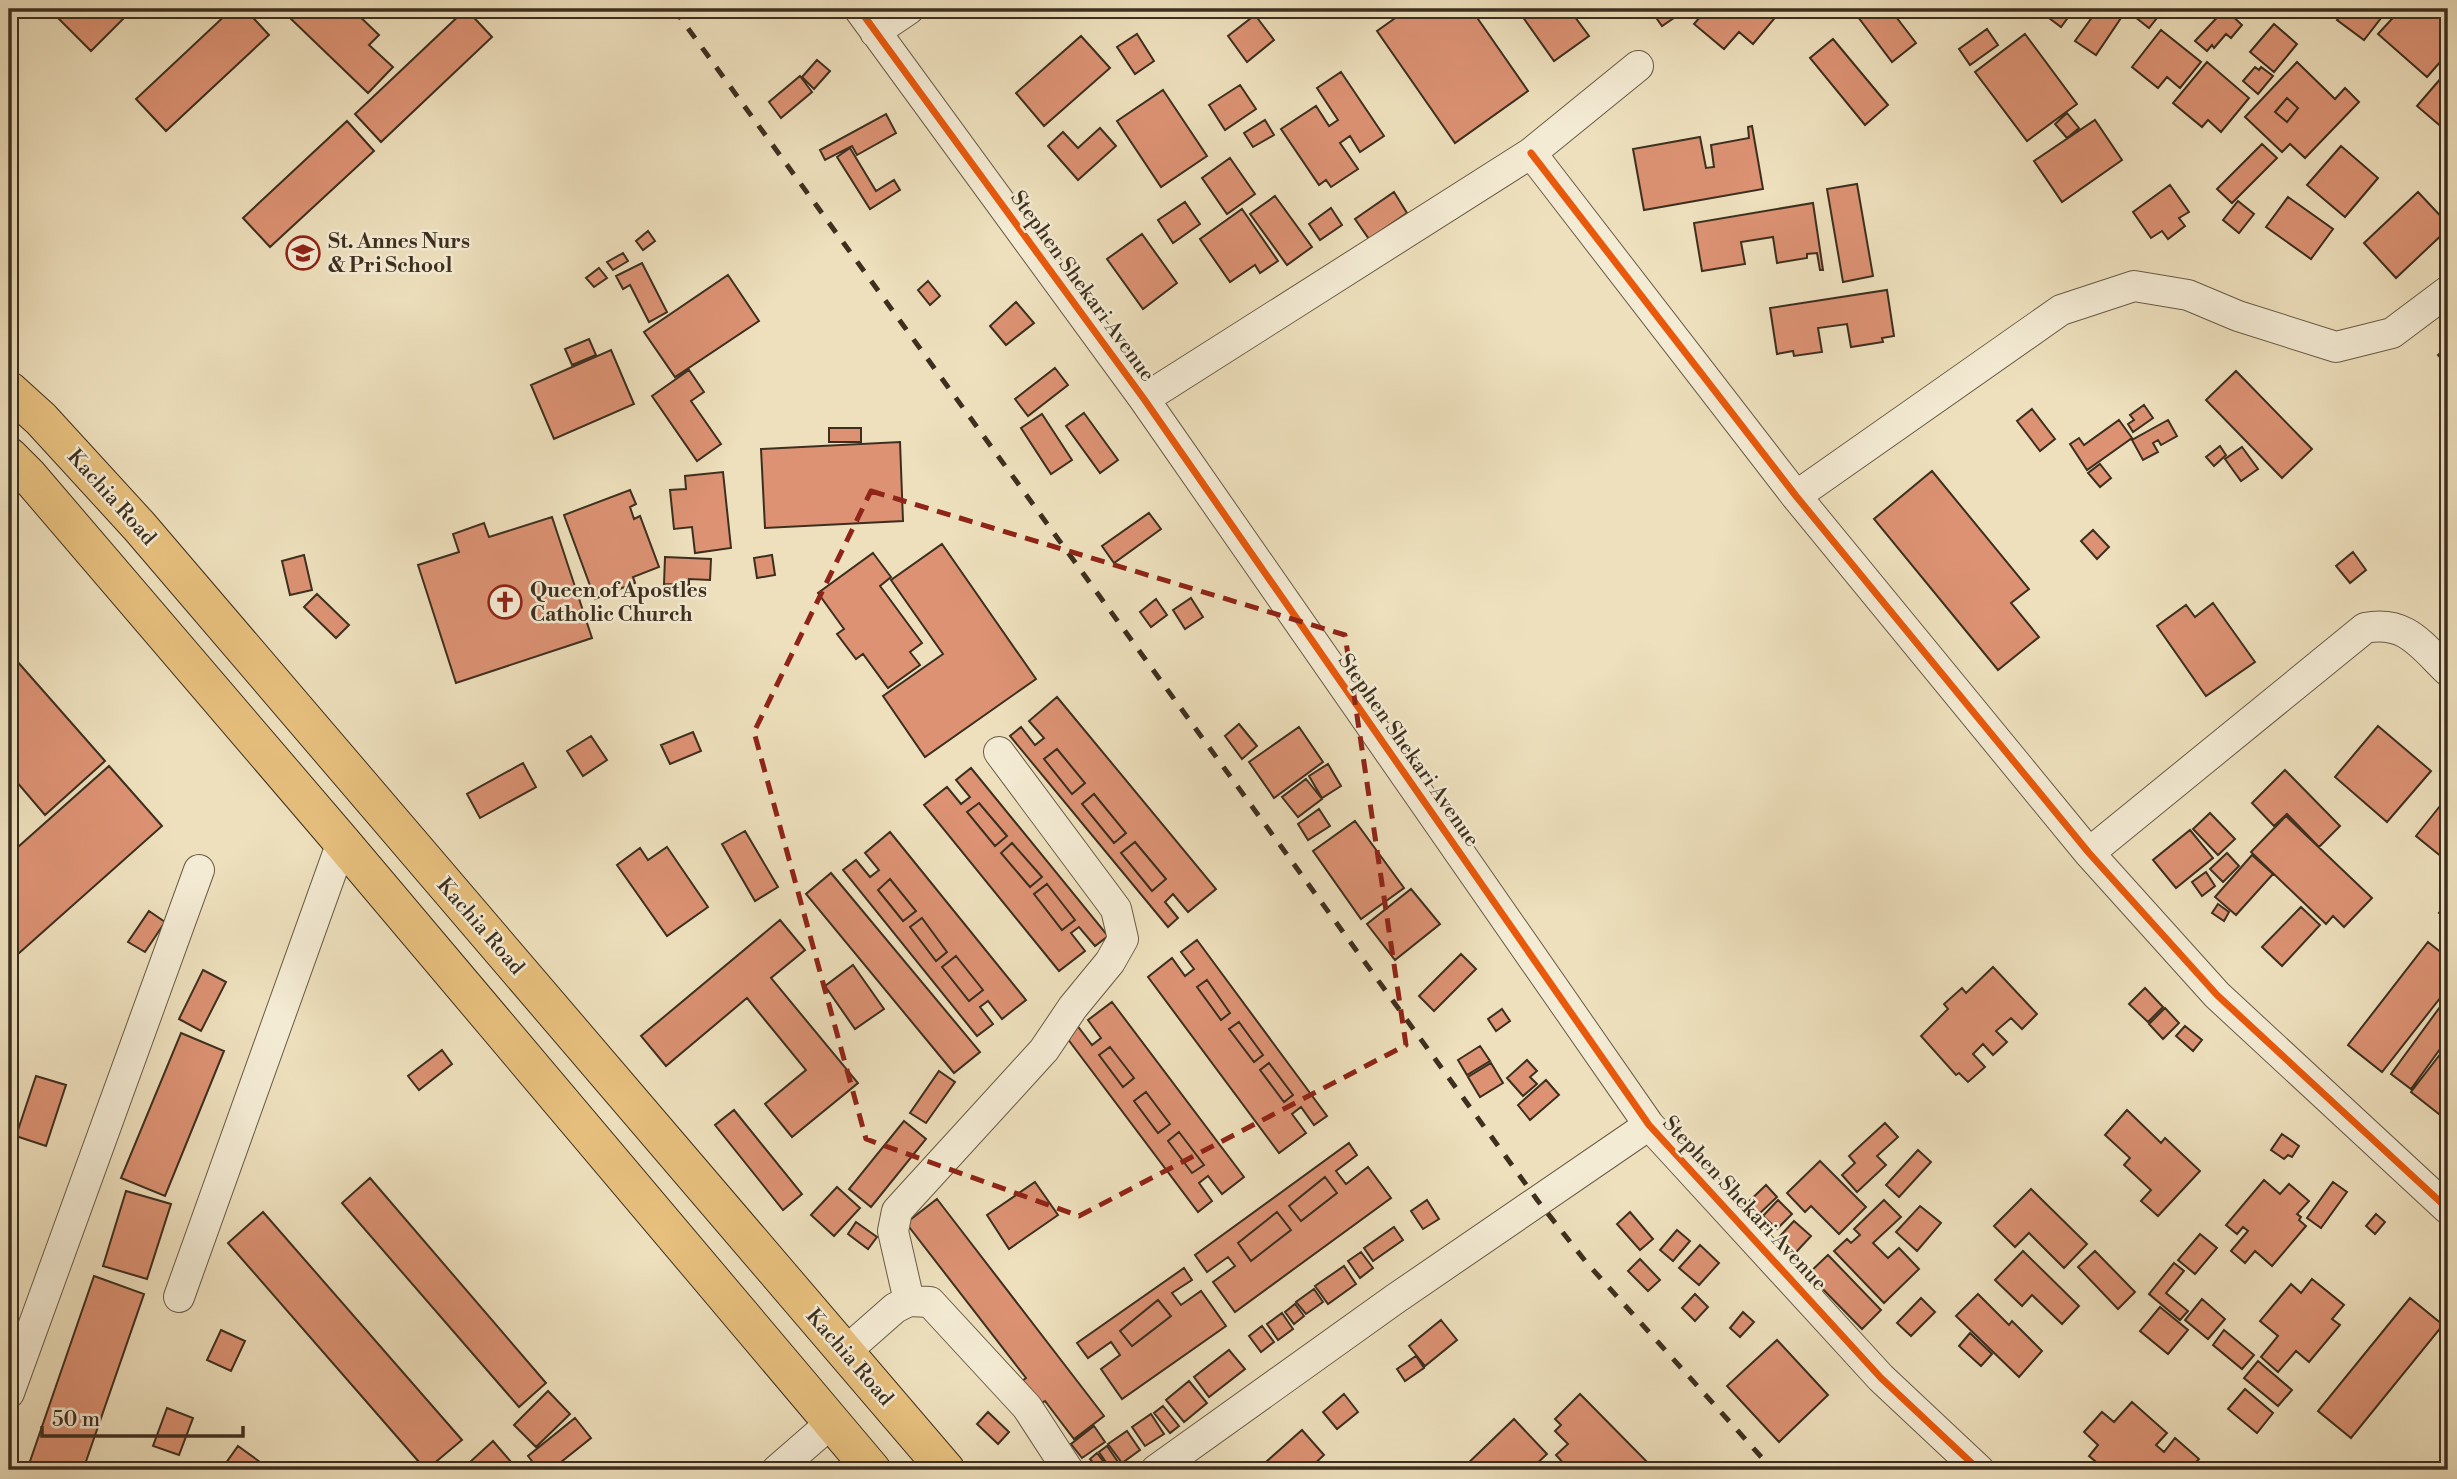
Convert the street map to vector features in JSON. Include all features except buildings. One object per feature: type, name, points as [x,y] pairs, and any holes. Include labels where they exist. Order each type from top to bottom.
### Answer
[{"type":"main road","name":"Kachia Road","points":[[9,390],[41,419],[139,526],[946,1470]]},
{"type":"main road","points":[[9,456],[37,485],[342,842],[872,1470]]},
{"type":"street","points":[[867,20],[909,9]]},
{"type":"street","name":"Stephen Shekari Avenue","points":[[867,20],[1144,399],[1649,1125],[1881,1378],[1979,1470]]},
{"type":"street","points":[[1144,399],[1531,153],[1638,66]]},
{"type":"street","points":[[1531,153],[1796,496],[2089,853],[2217,995],[2448,1209]]},
{"type":"street","points":[[1796,496],[2061,310],[2134,286],[2188,295],[2238,316],[2336,347],[2392,333],[2448,291]]},
{"type":"street","points":[[2089,853],[2365,628],[2384,624],[2401,629],[2448,671]]},
{"type":"street","points":[[909,1301],[893,1231],[897,1211],[1044,1050],[1073,1007],[1110,962],[1123,939],[1116,909],[999,752]]},
{"type":"street","points":[[179,1297],[342,842]]},
{"type":"street","points":[[9,1393],[199,870]]},
{"type":"street","points":[[1156,1470],[1395,1299],[1649,1125]]},
{"type":"street","points":[[845,1352],[895,1308],[909,1301],[930,1302],[1027,1407],[1068,1470]]},
{"type":"street","points":[[777,1470],[831,1423]]},
{"type":"highlighted area","points":[[871,491],[1345,635],[1406,1045],[1079,1216],[866,1139],[754,732]]},
{"type":"railway","points":[[674,9],[1538,1201],[1586,1262],[1773,1470]]},
{"type":"cycle path","points":[[859,9],[1144,399],[1649,1125],[1881,1378],[1979,1470]]},
{"type":"cycle path","points":[[1531,153],[1796,496],[2089,853],[2217,995],[2448,1209]]},
{"type":"place","name":"St. Annes Nurs & Pri School","points":[[303,253]]},
{"type":"place","name":"Queen of Apostles Catholic Church","points":[[505,602]]}]
